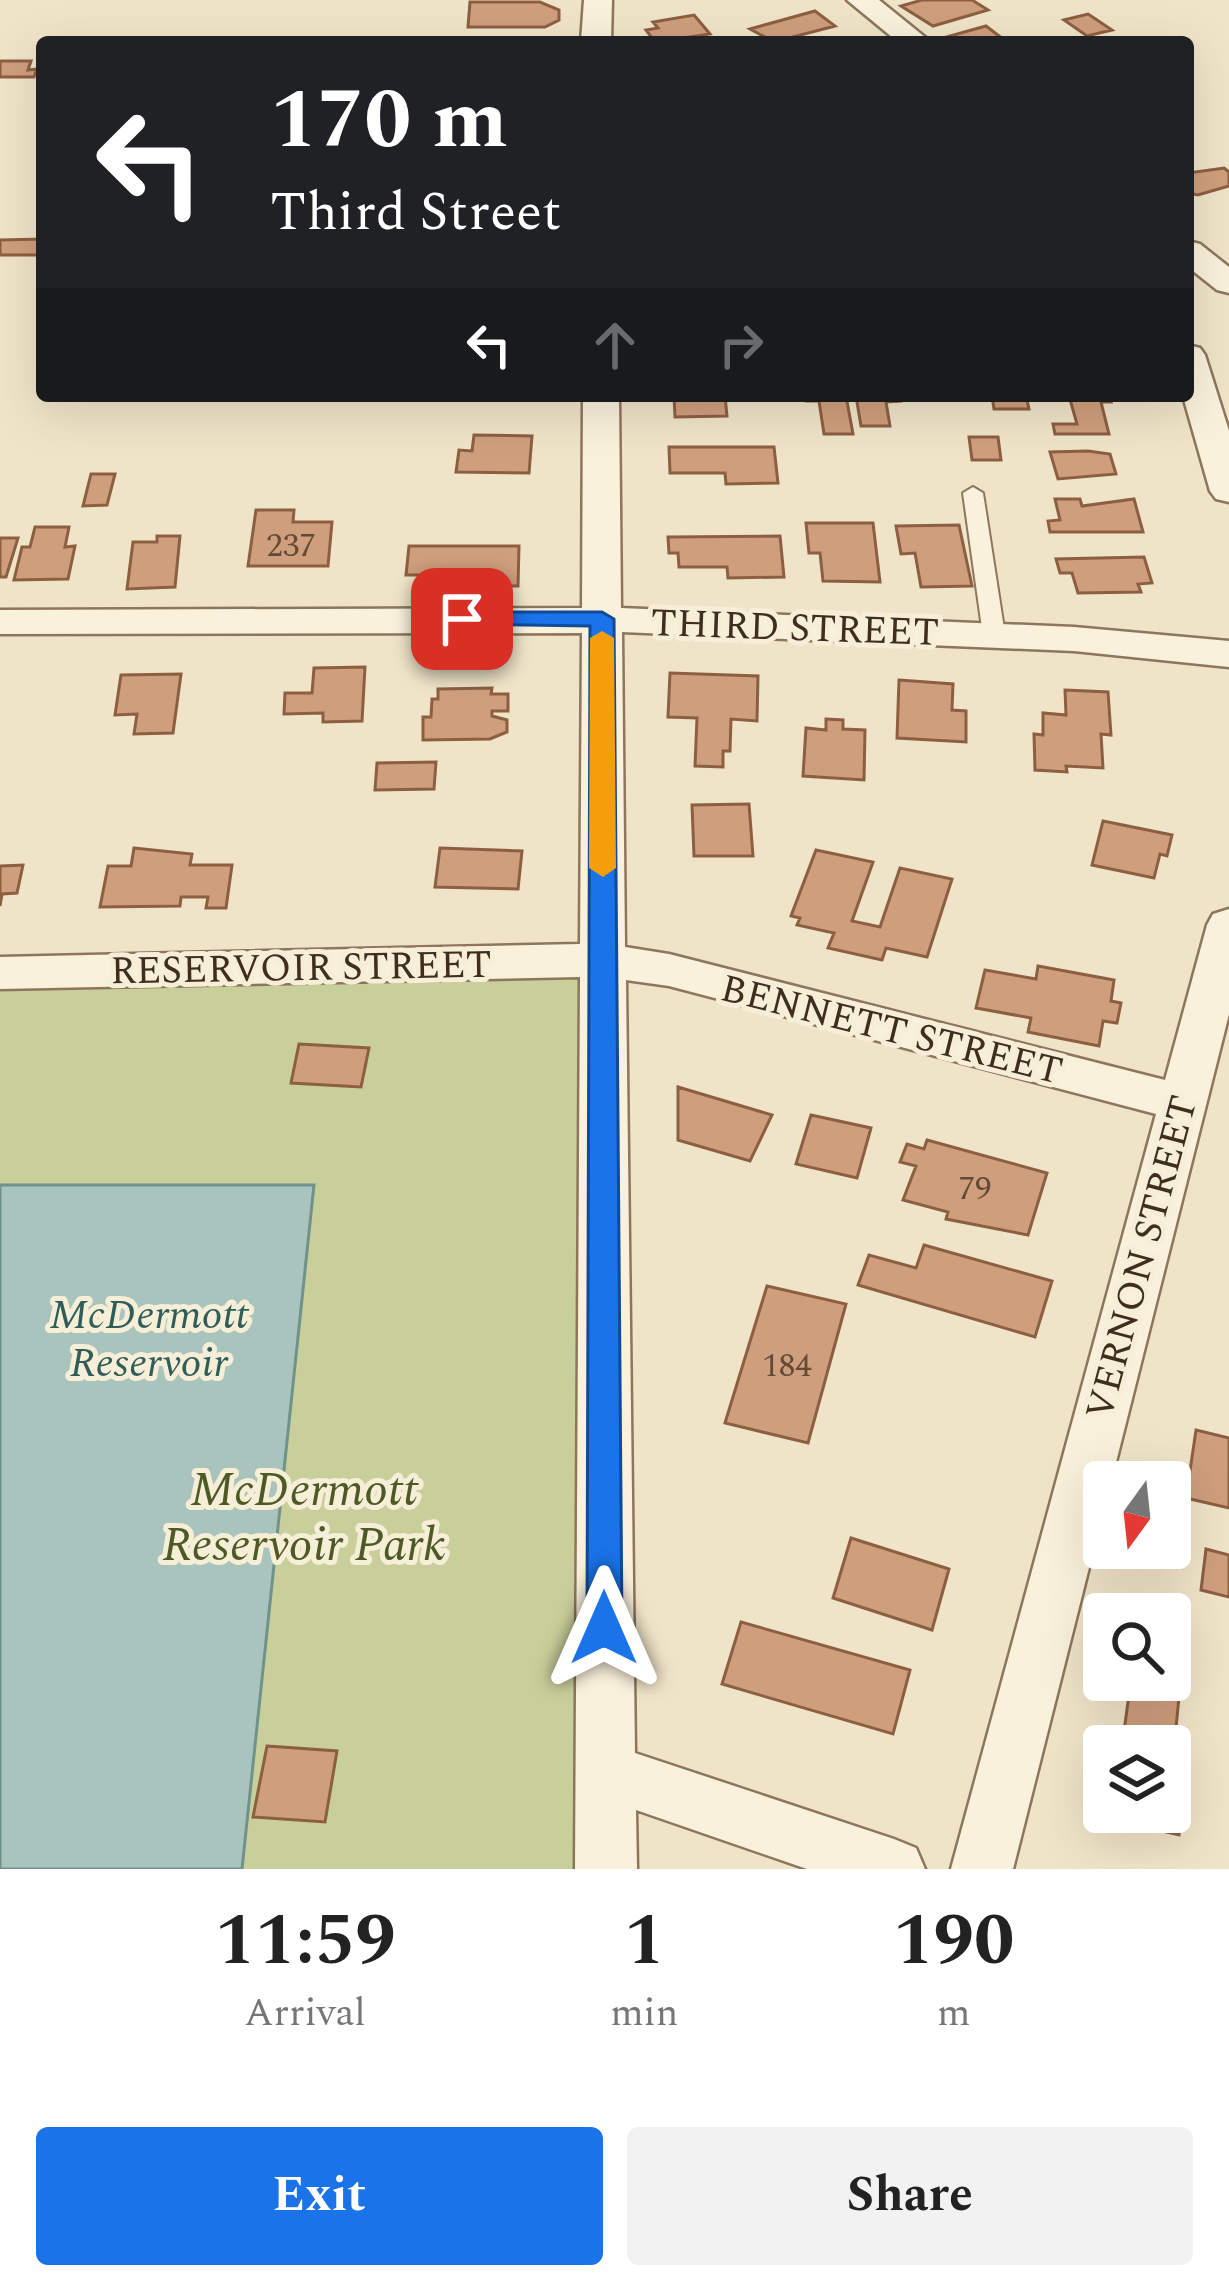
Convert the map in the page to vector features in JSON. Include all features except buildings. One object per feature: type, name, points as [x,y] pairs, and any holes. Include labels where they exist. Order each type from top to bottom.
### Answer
[{"type":"street","points":[[596,36],[598,0]]},
{"type":"street","points":[[862,0],[908,36]]},
{"type":"street","points":[[1194,262],[1229,283]]},
{"type":"street","points":[[1194,352],[1229,350]]},
{"type":"street","points":[[1194,372],[1229,490]]},
{"type":"street","points":[[601,402],[606,1869]]},
{"type":"street","name":"THIRD STREET","points":[[0,622],[602,619],[994,635],[1229,654]]},
{"type":"street","name":"VERNON STREET","points":[[982,1869],[1229,925]]},
{"type":"street","name":"RESERVOIR STREET","points":[[0,973],[603,960]]},
{"type":"street","name":"BENNETT STREET","points":[[603,960],[669,970],[1180,1102]]},
{"type":"street","points":[[604,1771],[894,1869]]},
{"type":"lane","points":[[973,493],[994,635]]},
{"type":"green space","name":"McDermott Reservoir Park","points":[[603,960],[611,1869],[0,1869],[0,973]]},
{"type":"water","name":"McDermott Reservoir","points":[[0,1185],[314,1185],[242,1869],[0,1869]]},
{"type":"slow traffic","points":[[602,638],[603,868]]},
{"type":"route","points":[[462,619],[602,619],[604,1628]]}]
